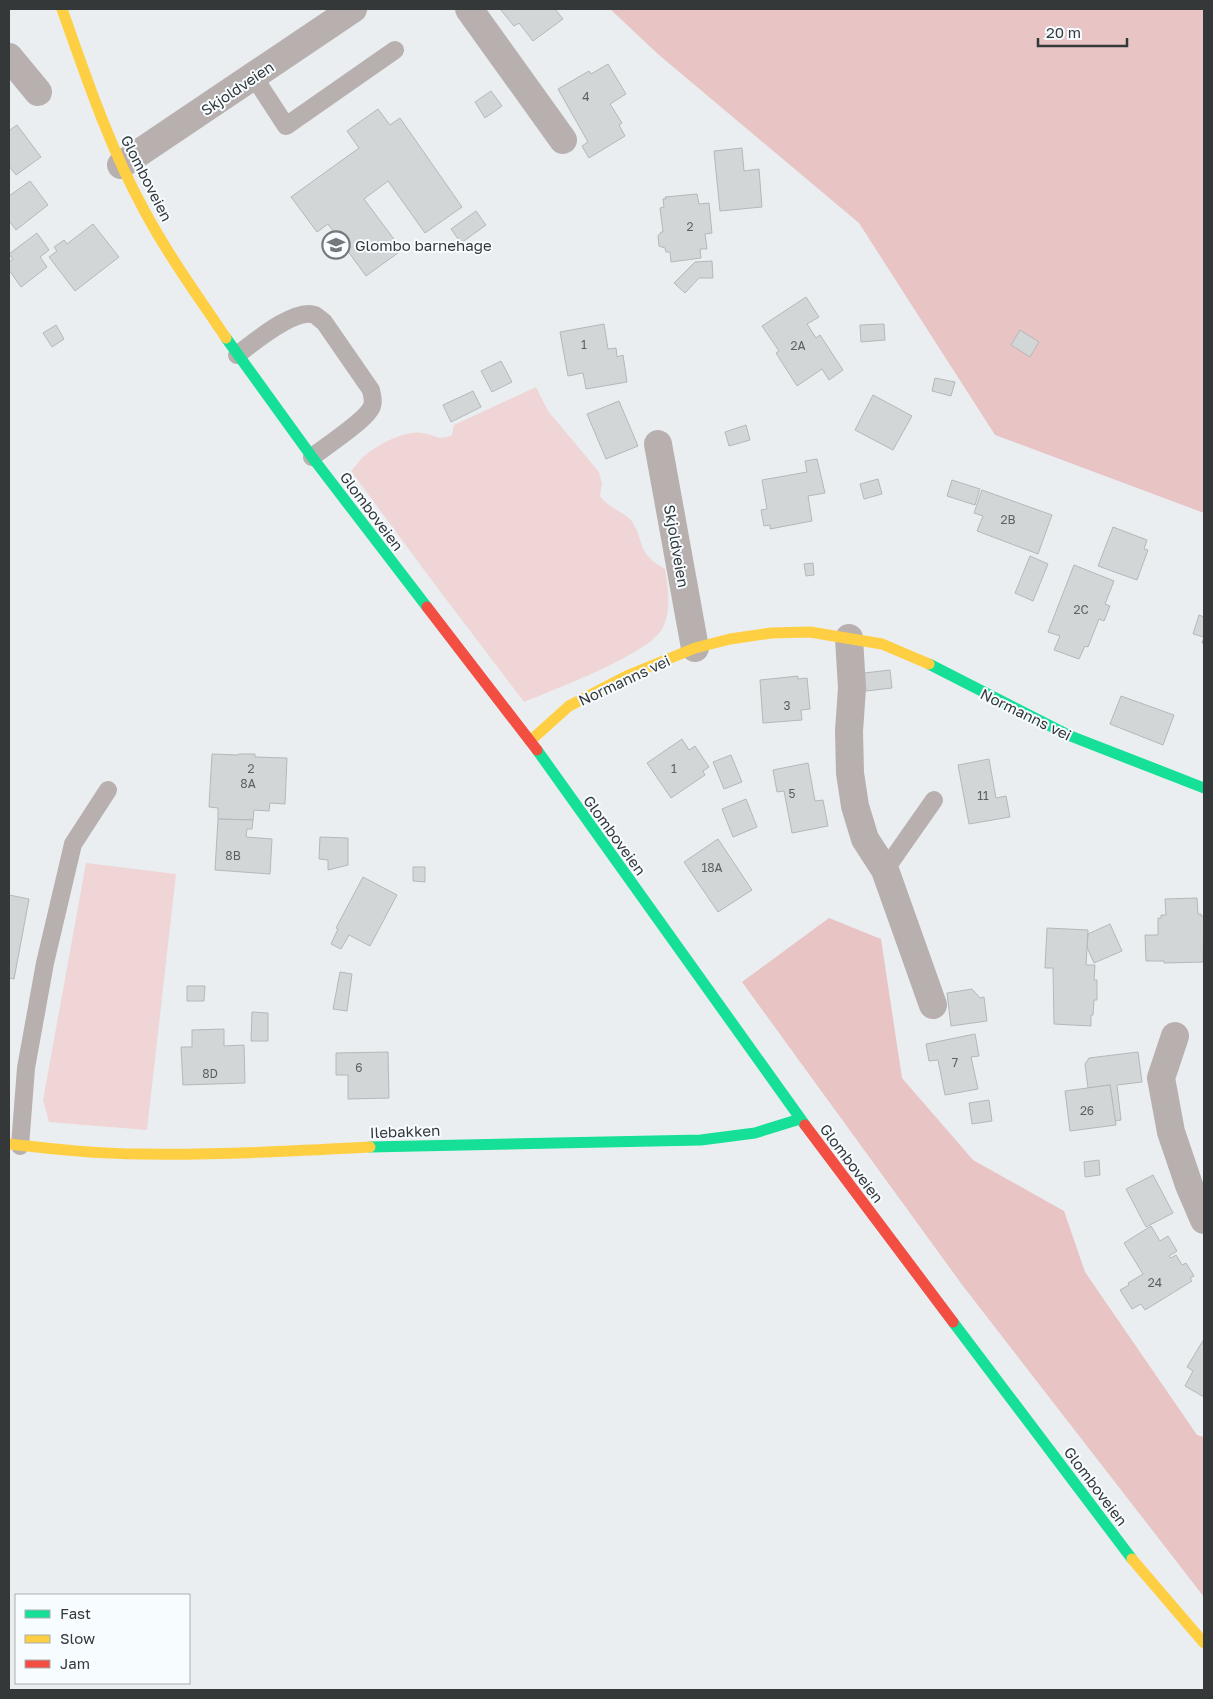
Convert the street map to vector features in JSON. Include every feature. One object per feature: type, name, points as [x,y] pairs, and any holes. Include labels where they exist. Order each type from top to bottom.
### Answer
[{"type":"main road","name":"Glomboveien","points":[[62,9],[94,101],[121,165],[144,211],[179,268],[237,354],[312,457],[530,741],[800,1119],[1123,1548],[1204,1643]]},
{"type":"main road","name":"Normanns vei","points":[[530,741],[569,706],[629,675],[695,648],[730,638],[771,633],[810,632],[882,644],[919,659],[1068,735],[1204,788]]},
{"type":"main road","name":"Ilebakken","points":[[15,1145],[74,1151],[141,1154],[271,1152],[413,1144],[701,1140],[755,1133],[800,1119]]},
{"type":"street","name":"Skjoldveien","points":[[121,165],[353,9]]},
{"type":"street","points":[[469,9],[563,140]]},
{"type":"street","points":[[9,57],[38,92]]},
{"type":"street","name":"Skjoldveien","points":[[658,444],[695,648]]},
{"type":"street","points":[[849,638],[852,688],[849,731],[850,773],[855,806],[865,839],[884,870],[934,1006]]},
{"type":"street","points":[[1175,1036],[1161,1078],[1172,1132],[1197,1182],[1204,1220]]},
{"type":"lane","points":[[254,77],[286,126],[395,50]]},
{"type":"lane","points":[[237,354],[282,322],[302,314],[314,315],[324,322],[371,390],[373,399],[372,408],[362,419],[312,457]]},
{"type":"lane","points":[[15,1145],[26,1068],[45,963],[73,844],[108,790]]},
{"type":"lane","points":[[884,870],[934,800]]},
{"type":"shaded area","points":[[610,9],[1204,9],[1204,513],[995,435],[859,223],[659,55]]},
{"type":"shaded area","points":[[536,387],[548,411],[599,472],[602,484],[600,496],[610,506],[629,518],[648,556],[665,569],[668,607],[662,629],[654,639],[639,649],[599,670],[524,702],[351,471],[366,454],[398,436],[415,432],[440,438],[448,437],[452,435],[454,425]]},
{"type":"shaded area","points":[[86,863],[176,874],[147,1130],[49,1122],[43,1100]]},
{"type":"shaded area","points":[[829,918],[881,939],[902,1078],[973,1160],[1064,1211],[1085,1272],[1197,1435],[1204,1437],[1204,1597],[963,1286],[742,982]]},
{"type":"building","points":[[500,9],[555,9],[563,19],[533,41],[519,23],[514,26]]},
{"type":"building","points":[[608,64],[626,94],[610,104],[622,123],[619,125],[625,136],[589,158],[582,146],[588,142],[558,89],[589,71],[591,74]]},
{"type":"building","points":[[491,91],[502,106],[485,118],[475,102]]},
{"type":"building","points":[[378,109],[390,125],[400,118],[462,207],[425,233],[388,181],[364,199],[402,250],[366,276],[328,224],[317,232],[291,197],[359,148],[347,131]]},
{"type":"building","points":[[17,125],[41,157],[16,175],[9,166],[9,129]]},
{"type":"building","points":[[742,148],[744,171],[759,169],[762,207],[720,211],[714,151]]},
{"type":"building","points":[[30,181],[48,205],[16,230],[9,221],[9,196]]},
{"type":"building","points":[[697,194],[699,204],[709,203],[712,233],[705,234],[707,249],[700,249],[701,258],[671,262],[670,252],[666,252],[665,248],[659,246],[658,236],[663,232],[660,208],[664,207],[663,199],[666,199],[665,197]]},
{"type":"building","points":[[476,211],[486,225],[461,243],[451,229]]},
{"type":"building","points":[[93,224],[119,257],[75,291],[49,257],[57,251],[54,247],[64,240],[67,244]]},
{"type":"building","points":[[37,233],[49,250],[40,257],[47,267],[21,287],[9,270],[9,262],[13,259],[9,254]]},
{"type":"building","points":[[712,261],[713,278],[699,278],[685,293],[674,283],[695,262]]},
{"type":"building","points":[[806,297],[819,317],[807,324],[816,338],[820,335],[843,370],[829,380],[822,369],[797,386],[776,353],[779,351],[762,326]]},
{"type":"building","points":[[604,324],[608,349],[616,348],[617,357],[623,355],[627,382],[586,389],[583,373],[568,376],[560,332]]},
{"type":"building","points":[[884,324],[885,340],[861,342],[860,325]]},
{"type":"building","points":[[56,325],[64,339],[52,347],[43,333]]},
{"type":"building","points":[[1020,330],[1039,342],[1030,357],[1011,345]]},
{"type":"building","points":[[501,361],[512,382],[492,392],[481,371]]},
{"type":"building","points":[[935,378],[955,382],[951,396],[932,391]]},
{"type":"building","points":[[473,391],[481,407],[451,422],[443,405]]},
{"type":"building","points":[[873,395],[912,416],[893,450],[855,430]]},
{"type":"building","points":[[619,401],[638,446],[606,459],[587,414]]},
{"type":"building","points":[[746,425],[750,440],[729,446],[725,432]]},
{"type":"building","points":[[817,459],[825,493],[808,496],[812,521],[770,529],[770,525],[764,526],[761,510],[767,509],[762,480],[807,472],[805,461]]},
{"type":"building","points":[[878,479],[882,494],[864,499],[860,484]]},
{"type":"building","points":[[952,480],[980,489],[975,505],[947,496]]},
{"type":"building","points":[[982,490],[1052,515],[1038,554],[977,531],[983,516],[974,513]]},
{"type":"building","points":[[1113,527],[1147,540],[1144,549],[1148,550],[1137,580],[1098,566]]},
{"type":"building","points":[[1030,556],[1048,564],[1033,601],[1015,593]]},
{"type":"building","points":[[813,563],[814,575],[806,576],[804,564]]},
{"type":"building","points":[[1074,565],[1114,581],[1105,604],[1110,606],[1104,621],[1099,619],[1088,647],[1085,646],[1079,659],[1054,650],[1060,636],[1048,632]]},
{"type":"building","points":[[1199,615],[1204,617],[1204,637],[1193,634]]},
{"type":"building","points":[[890,670],[892,688],[866,691],[864,673]]},
{"type":"building","points":[[798,676],[798,679],[807,678],[810,709],[801,710],[802,720],[763,723],[760,680]]},
{"type":"building","points":[[1121,696],[1174,715],[1163,745],[1110,724]]},
{"type":"building","points":[[682,739],[689,750],[695,746],[709,767],[703,771],[705,775],[671,798],[647,763]]},
{"type":"building","points":[[212,754],[255,754],[255,757],[287,758],[285,804],[270,803],[269,811],[254,810],[253,820],[218,819],[218,808],[209,807]]},
{"type":"building","points":[[731,755],[742,782],[724,789],[713,762]]},
{"type":"building","points":[[989,759],[996,798],[1006,796],[1010,817],[969,824],[958,765]]},
{"type":"building","points":[[808,763],[815,801],[823,800],[828,826],[792,833],[784,791],[777,792],[773,770]]},
{"type":"building","points":[[746,799],[757,827],[733,837],[722,809]]},
{"type":"building","points":[[218,819],[253,820],[252,829],[247,829],[246,837],[272,839],[270,874],[215,870]]},
{"type":"building","points":[[320,837],[348,838],[348,865],[328,870],[328,860],[319,859]]},
{"type":"building","points":[[718,839],[752,890],[718,912],[684,862]]},
{"type":"building","points":[[413,867],[425,867],[425,882],[413,881]]},
{"type":"building","points":[[363,877],[397,895],[370,946],[349,935],[341,949],[331,944],[338,929],[336,928]]},
{"type":"building","points":[[9,895],[29,899],[14,979],[9,978]]},
{"type":"building","points":[[1197,898],[1198,914],[1204,916],[1203,962],[1164,963],[1164,961],[1146,961],[1145,935],[1158,935],[1158,918],[1161,918],[1161,915],[1166,915],[1165,899]]},
{"type":"building","points":[[1110,924],[1122,951],[1094,963],[1087,947],[1088,934]]},
{"type":"building","points":[[1047,928],[1088,930],[1086,965],[1095,965],[1094,980],[1097,980],[1097,1000],[1094,1000],[1091,1026],[1054,1024],[1053,968],[1045,968]]},
{"type":"building","points":[[340,972],[352,974],[347,1011],[333,1009]]},
{"type":"building","points":[[187,986],[205,986],[204,1001],[187,1001]]},
{"type":"building","points":[[972,989],[980,998],[984,997],[987,1021],[951,1026],[947,993]]},
{"type":"building","points":[[252,1012],[268,1013],[268,1041],[251,1041]]},
{"type":"building","points":[[224,1029],[224,1046],[244,1045],[245,1083],[183,1085],[181,1047],[192,1047],[192,1030]]},
{"type":"building","points":[[975,1034],[979,1056],[971,1057],[978,1089],[945,1095],[938,1060],[929,1061],[926,1044]]},
{"type":"building","points":[[388,1052],[389,1098],[348,1099],[348,1075],[336,1075],[336,1053]]},
{"type":"building","points":[[1138,1052],[1142,1082],[1117,1085],[1121,1120],[1115,1121],[1110,1085],[1088,1088],[1085,1064],[1089,1058]]},
{"type":"building","points":[[1110,1085],[1116,1125],[1070,1131],[1065,1091]]},
{"type":"building","points":[[989,1100],[992,1121],[972,1124],[969,1103]]},
{"type":"building","points":[[1099,1160],[1100,1175],[1085,1177],[1084,1162]]},
{"type":"building","points":[[1153,1175],[1173,1213],[1146,1227],[1126,1189]]},
{"type":"building","points":[[1151,1226],[1160,1241],[1168,1236],[1177,1251],[1169,1256],[1171,1258],[1176,1255],[1182,1265],[1186,1263],[1194,1276],[1190,1278],[1192,1281],[1145,1310],[1141,1304],[1132,1309],[1120,1290],[1143,1274],[1124,1243]]},
{"type":"building","points":[[1204,1339],[1204,1397],[1185,1386],[1193,1371],[1187,1367]]},
{"type":"traffic: fast","points":[[226,338],[312,457],[427,607]]},
{"type":"traffic: fast","points":[[929,664],[1068,735],[1204,788]]},
{"type":"traffic: fast","points":[[537,750],[805,1125]]},
{"type":"traffic: fast","points":[[370,1147],[701,1140],[755,1133],[800,1119]]},
{"type":"traffic: fast","points":[[953,1322],[1132,1559]]},
{"type":"traffic: slow","points":[[62,9],[99,111],[131,186],[163,243],[226,338]]},
{"type":"traffic: slow","points":[[530,741],[569,706],[629,675],[695,648],[730,639],[771,633],[810,632],[882,644],[929,664]]},
{"type":"traffic: slow","points":[[9,1144],[125,1154],[228,1153],[370,1147]]},
{"type":"traffic: slow","points":[[1132,1559],[1204,1643]]},
{"type":"traffic: jam","points":[[427,607],[537,750]]},
{"type":"traffic: jam","points":[[805,1125],[953,1322]]},
{"type":"place","name":"Glombo barnehage","points":[[336,245]]}]
